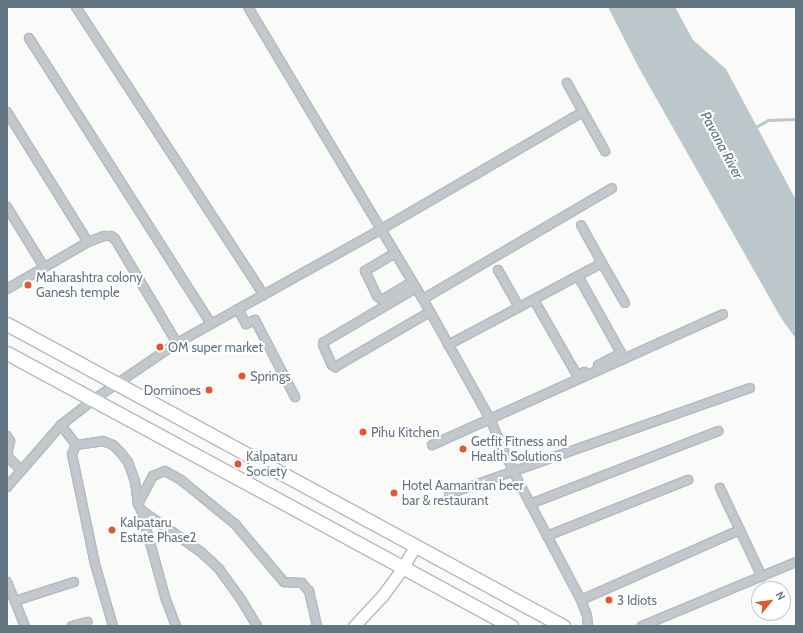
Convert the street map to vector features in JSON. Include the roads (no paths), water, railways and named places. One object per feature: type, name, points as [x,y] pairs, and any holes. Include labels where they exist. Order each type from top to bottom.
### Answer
[{"type":"main road","points":[[7,324],[563,626]]},
{"type":"main road","points":[[7,353],[511,626]]},
{"type":"street","points":[[76,7],[264,295]]},
{"type":"street","points":[[248,7],[422,298],[490,419],[513,472],[581,600],[588,616],[588,626]]},
{"type":"street","points":[[29,38],[211,324]]},
{"type":"street","points":[[567,83],[605,151]]},
{"type":"street","points":[[7,112],[88,242]]},
{"type":"street","points":[[7,487],[61,425],[94,400],[177,343],[380,230],[584,112]]},
{"type":"street","points":[[422,298],[612,188]]},
{"type":"street","points":[[7,207],[44,267]]},
{"type":"street","points":[[581,225],[625,303]]},
{"type":"street","points":[[7,289],[88,242],[104,236],[111,236],[116,239],[177,343]]},
{"type":"street","points":[[395,253],[365,271],[377,296],[382,300],[414,285]]},
{"type":"street","points":[[448,345],[602,263]]},
{"type":"street","points":[[498,270],[519,308]]},
{"type":"street","points":[[534,300],[577,375],[621,353],[578,276]]},
{"type":"street","points":[[414,285],[324,342],[323,345],[332,365],[335,367],[430,312]]},
{"type":"street","points":[[238,309],[246,324],[255,320],[295,397]]},
{"type":"street","points":[[432,444],[723,314]]},
{"type":"street","points":[[449,494],[750,388]]},
{"type":"street","points":[[61,425],[76,445]]},
{"type":"street","points":[[530,504],[718,431]]},
{"type":"street","points":[[7,436],[10,441],[7,455],[21,470]]},
{"type":"street","points":[[76,445],[104,441],[113,445],[128,462],[135,481],[140,507],[166,600],[176,626]]},
{"type":"street","points":[[76,445],[72,454],[95,564],[113,626]]},
{"type":"street","points":[[140,507],[153,476],[165,471],[181,480],[235,524],[284,582],[302,583],[309,592],[317,626]]},
{"type":"street","points":[[547,536],[688,480]]},
{"type":"street","points":[[720,488],[762,577]]},
{"type":"street","points":[[140,507],[201,552],[219,569],[242,601],[257,626]]},
{"type":"street","points":[[581,600],[740,530]]},
{"type":"street","points":[[354,626],[383,596],[416,546]]},
{"type":"street","points":[[642,626],[796,562]]},
{"type":"street","points":[[7,582],[25,626]]},
{"type":"street","points":[[15,601],[74,582]]},
{"type":"street","points":[[72,626],[87,622]]},
{"type":"water","name":"Pavana River","points":[[608,7],[675,7],[693,40],[726,69],[796,200],[796,339],[781,318],[639,68]]},
{"type":"waterway","points":[[754,128],[768,120],[796,119]]},
{"type":"place","name":"Maharashtra colony Ganesh temple","points":[[28,285]]},
{"type":"place","name":"OM super market","points":[[160,347]]},
{"type":"place","name":"Springs","points":[[242,376]]},
{"type":"place","name":"Dominoes","points":[[209,390]]},
{"type":"place","name":"Pihu Kitchen","points":[[363,432]]},
{"type":"place","name":"Getfit Fitness and Health Solutions","points":[[463,449]]},
{"type":"place","name":"Kalpataru Society","points":[[238,464]]},
{"type":"place","name":"Hotel Aamantran beer bar & restaurant","points":[[394,493]]},
{"type":"place","name":"Kalpataru Estate Phase2","points":[[112,530]]},
{"type":"place","name":"3 Idiots","points":[[609,600]]}]
